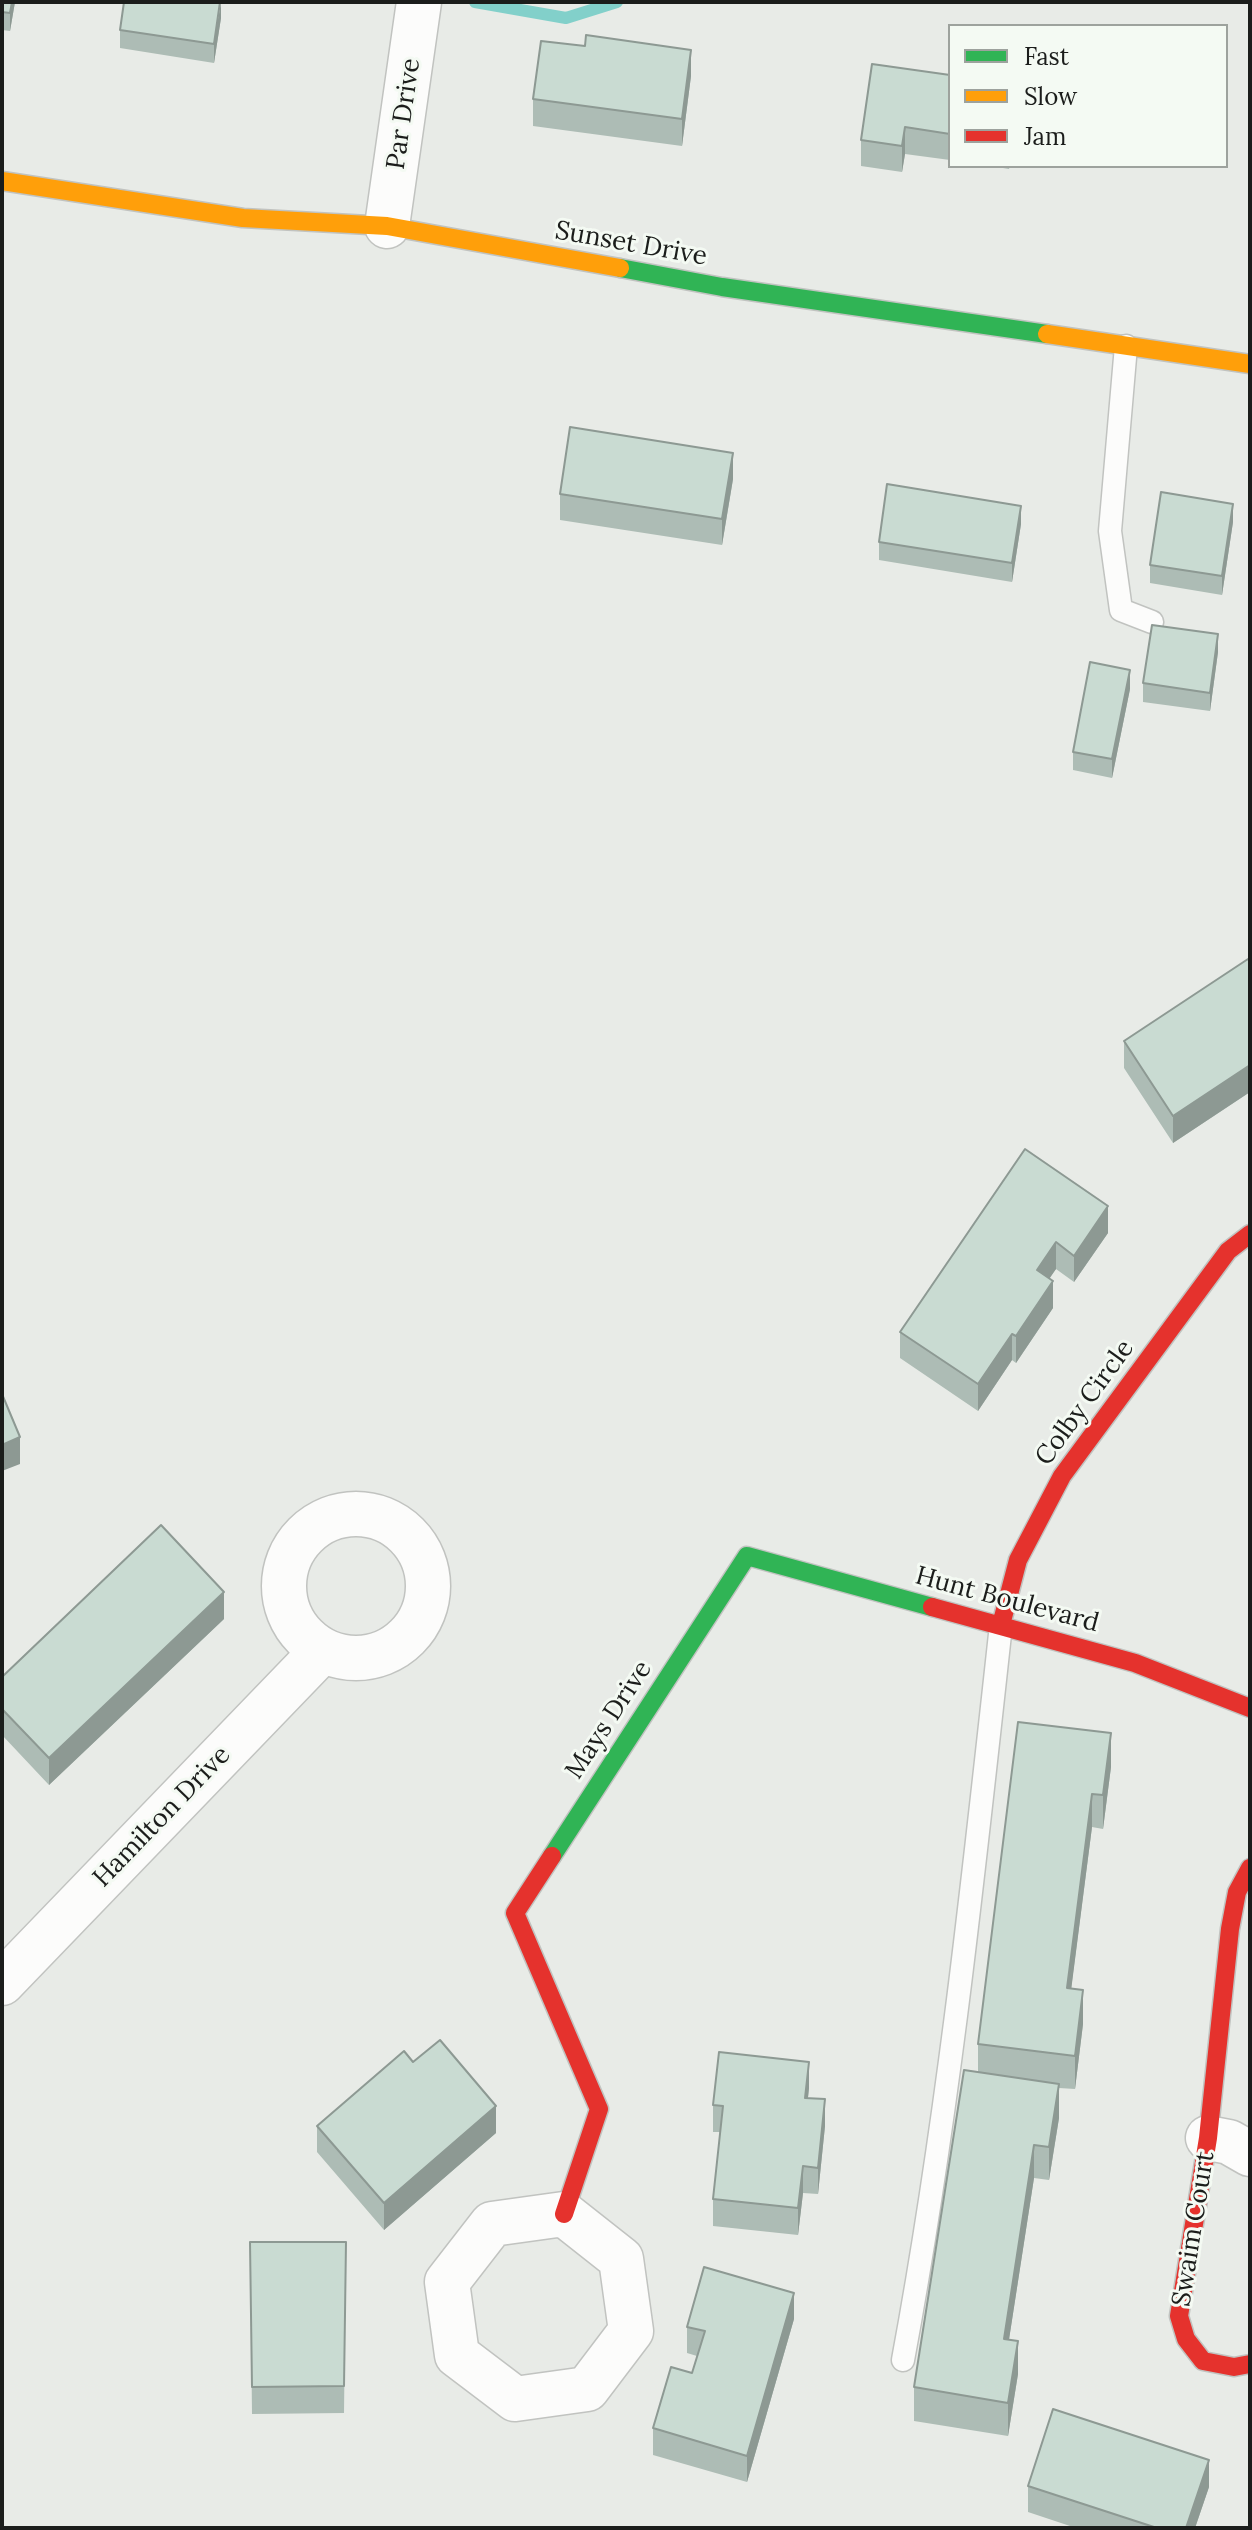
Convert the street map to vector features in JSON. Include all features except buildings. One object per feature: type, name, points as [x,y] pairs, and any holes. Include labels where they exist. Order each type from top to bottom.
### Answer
[{"type":"street","name":"Par Drive","points":[[387,226],[419,2]]},
{"type":"street","name":"Sunset Drive","points":[[2,181],[243,218],[387,226],[722,287],[1250,364]]},
{"type":"street","name":"Colby Circle","points":[[1001,1625],[1018,1560],[1062,1476],[1228,1251],[1250,1234]]},
{"type":"street","name":"Hunt Boulevard","points":[[747,1556],[1135,1663],[1250,1708]]},
{"type":"street","name":"Mays Drive","points":[[564,2214],[599,2109],[515,1913],[747,1556]]},
{"type":"street","name":"Hamilton Drive","points":[[2,1983],[322,1651]]},
{"type":"street","name":"Swaim Court","points":[[1250,1868],[1237,1892],[1230,1929],[1208,2138],[1179,2316],[1186,2339],[1203,2361],[1234,2367],[1250,2364]]},
{"type":"street","name":"Swaim Court","points":[[1208,2138],[1229,2142],[1250,2154]]},
{"type":"street","points":[[564,2214],[621,2259],[631,2331],[587,2389],[515,2399],[457,2355],[447,2282],[492,2224],[564,2214]]},
{"type":"lane","points":[[1126,346],[1110,531],[1121,610],[1152,622]]},
{"type":"lane","points":[[903,2360],[929,2222],[1001,1625]]},
{"type":"waterway","points":[[475,2],[566,18],[617,2]]},
{"type":"traffic: fast","points":[[620,268],[722,287],[1047,334]]},
{"type":"traffic: fast","points":[[552,1856],[747,1556],[932,1607]]},
{"type":"traffic: slow","points":[[2,181],[243,218],[387,226],[620,268]]},
{"type":"traffic: slow","points":[[1047,334],[1250,364]]},
{"type":"traffic: jam","points":[[1001,1625],[1018,1560],[1062,1476],[1228,1251],[1250,1234]]},
{"type":"traffic: jam","points":[[932,1607],[1135,1663],[1250,1708]]},
{"type":"traffic: jam","points":[[552,1856],[515,1913],[599,2109],[564,2214]]},
{"type":"traffic: jam","points":[[1250,1868],[1237,1892],[1230,1929],[1208,2138],[1179,2316],[1186,2339],[1203,2361],[1234,2367],[1250,2364]]}]
